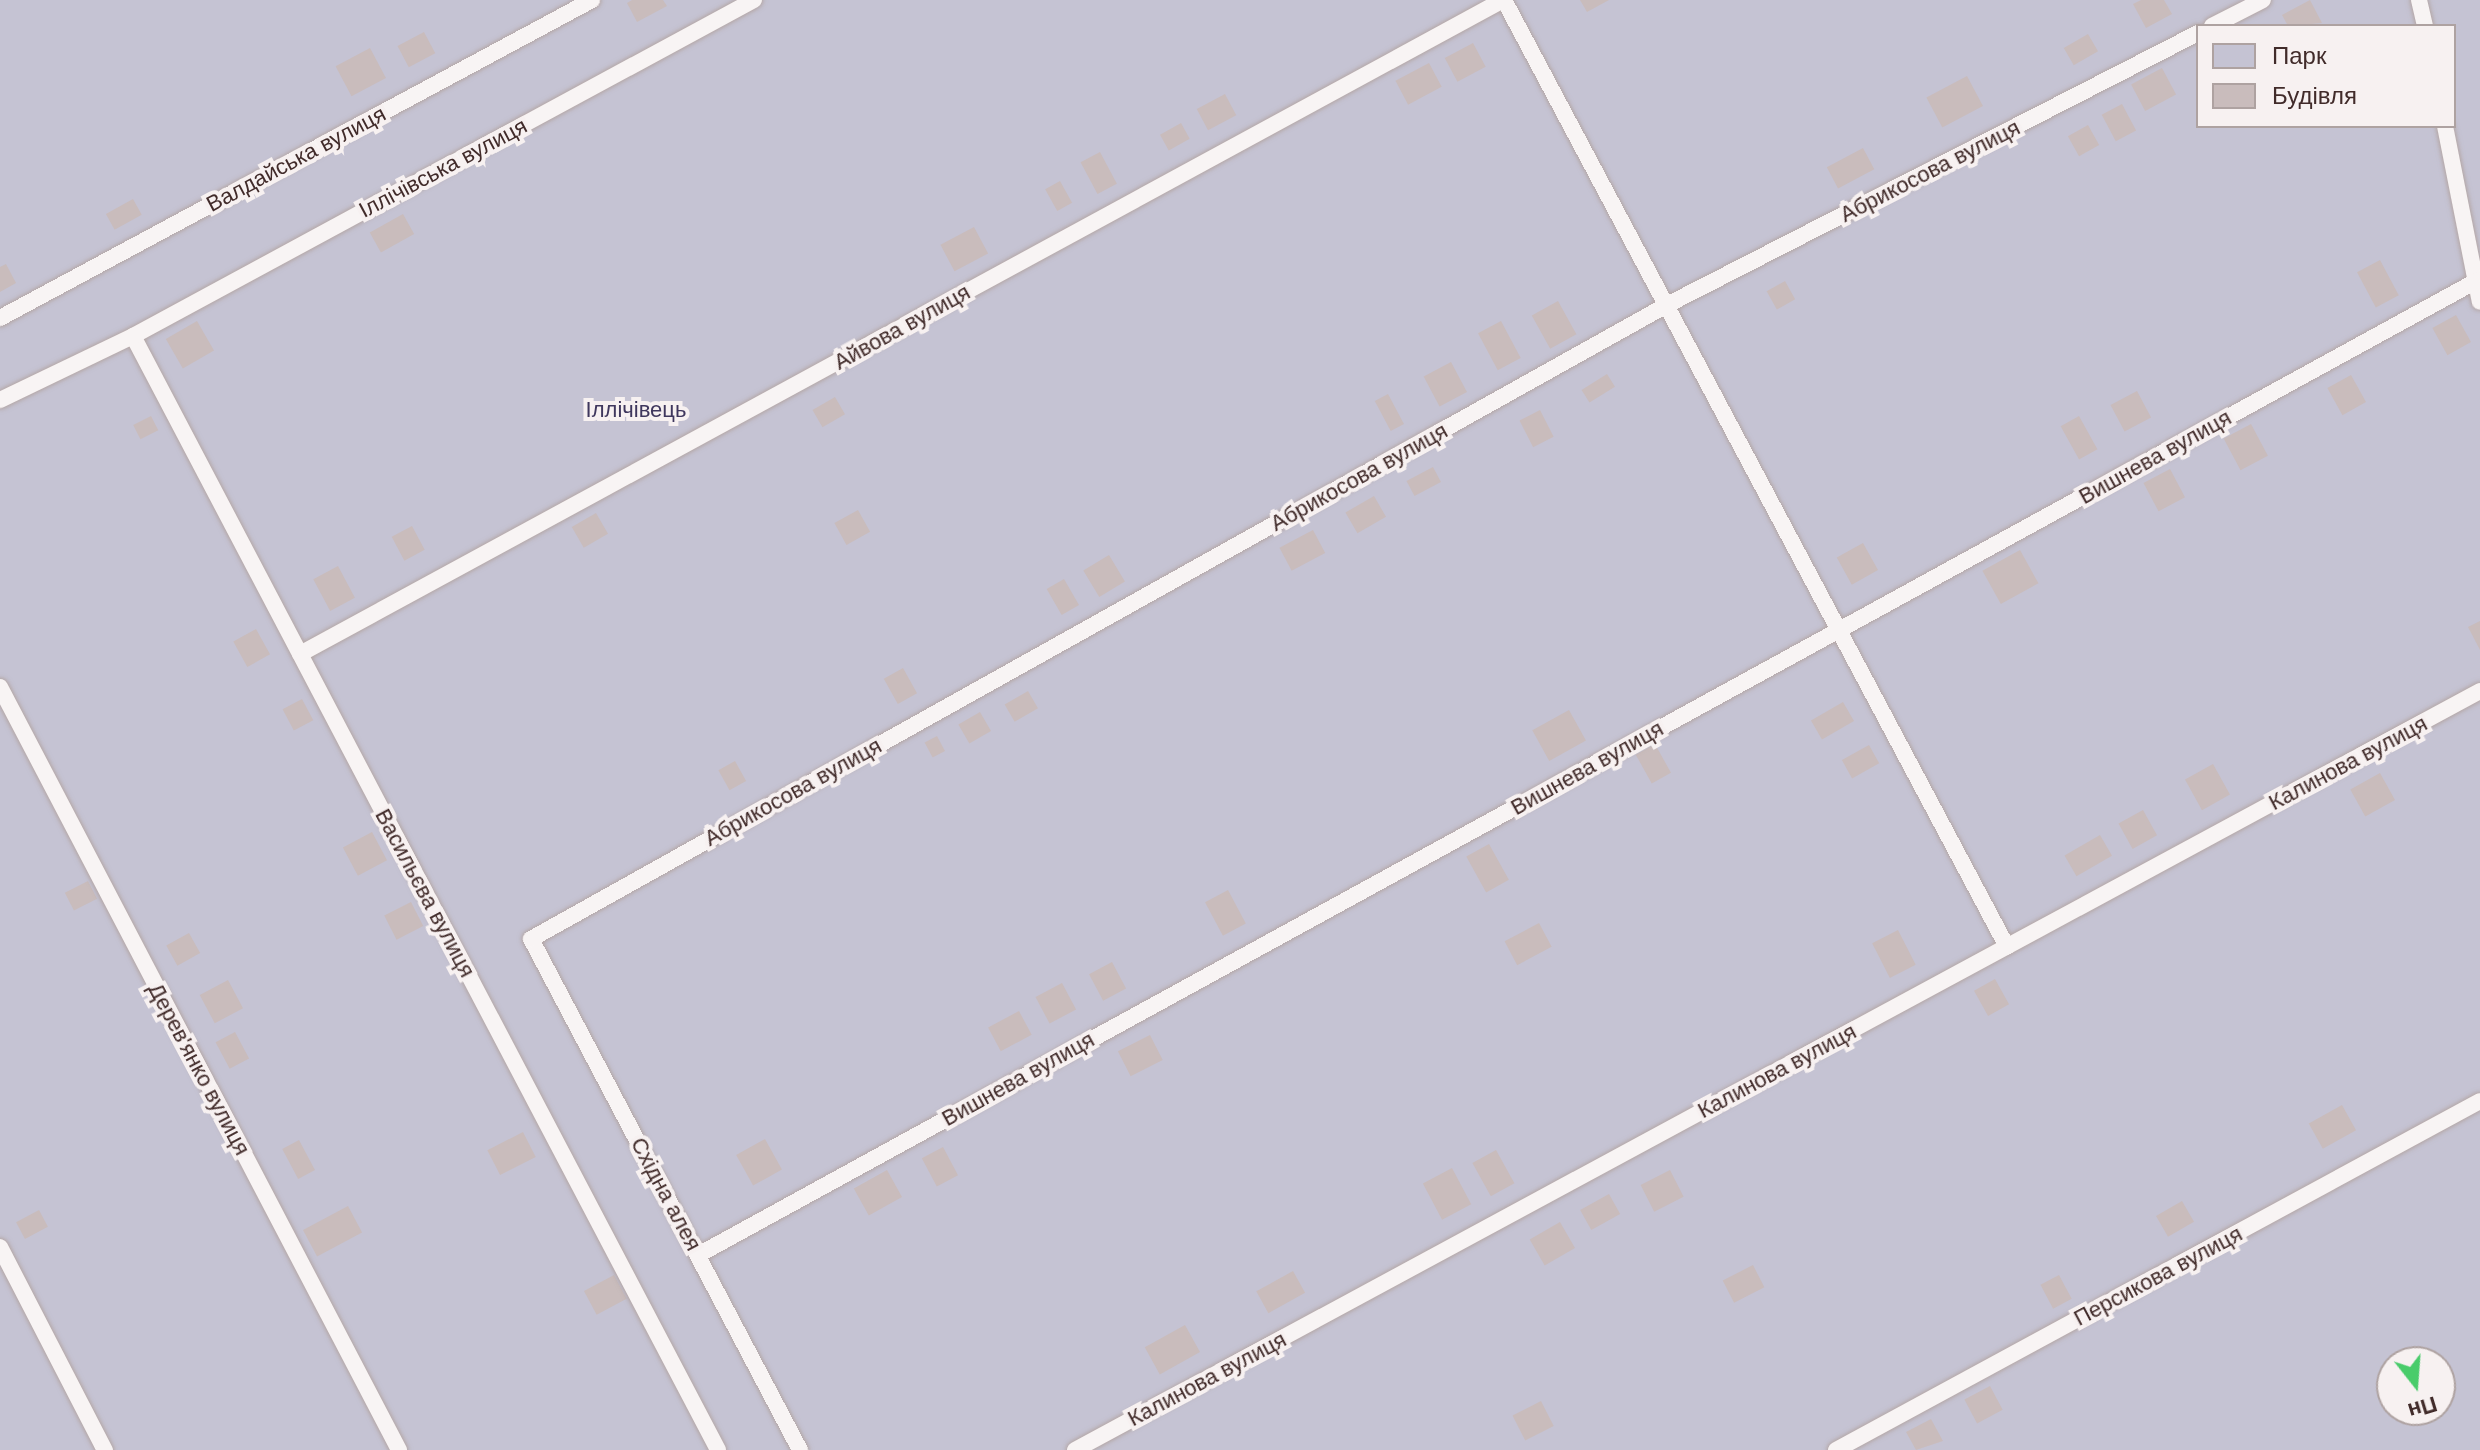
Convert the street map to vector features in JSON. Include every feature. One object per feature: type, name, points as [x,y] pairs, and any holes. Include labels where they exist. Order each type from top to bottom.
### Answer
[{"type":"lane","name":"Валдайська вулиця","points":[[0,318],[592,0]]},
{"type":"lane","name":"Іллічівська вулиця","points":[[0,400],[133,336],[754,0]]},
{"type":"lane","points":[[1504,0],[1835,632],[2007,947]]},
{"type":"lane","name":"Айвова вулиця","points":[[300,654],[1504,0]]},
{"type":"lane","points":[[2216,24],[2263,0]]},
{"type":"lane","points":[[2419,0],[2425,24]]},
{"type":"lane","name":"Абрикосова вулиця","points":[[531,939],[1663,307],[2196,34]]},
{"type":"lane","points":[[2445,128],[2480,302]]},
{"type":"lane","name":"Вишнева вулиця","points":[[698,1255],[2476,281]]},
{"type":"lane","name":"Васильєва вулиця","points":[[133,336],[718,1450]]},
{"type":"lane","name":"Дерев'янко вулиця","points":[[0,687],[399,1450]]},
{"type":"lane","name":"Калинова вулиця","points":[[1075,1450],[2480,691]]},
{"type":"lane","name":"Східна алея","points":[[531,939],[800,1450]]},
{"type":"lane","name":"Персикова вулиця","points":[[1836,1450],[2480,1101]]},
{"type":"lane","points":[[0,1247],[105,1450]]},
{"type":"green space","name":"Іллічівець","points":[[0,0],[2480,0],[2480,1450],[0,1450]]},
{"type":"building","points":[[632,0],[663,0],[667,6],[637,22],[627,3]]},
{"type":"building","points":[[1580,0],[1609,0],[1587,12]]},
{"type":"building","points":[[2141,0],[2164,0],[2172,14],[2146,28],[2133,4]]},
{"type":"building","points":[[2310,0],[2322,23],[2287,24],[2282,15]]},
{"type":"building","points":[[424,32],[435,53],[409,67],[398,46]]},
{"type":"building","points":[[2088,34],[2098,51],[2074,65],[2064,48]]},
{"type":"building","points":[[1473,43],[1486,67],[1457,82],[1445,58]]},
{"type":"building","points":[[370,48],[386,78],[352,96],[336,66]]},
{"type":"building","points":[[1429,63],[1442,87],[1408,105],[1395,81]]},
{"type":"building","points":[[2162,68],[2176,94],[2145,111],[2131,84]]},
{"type":"building","points":[[1967,76],[1983,106],[1942,128],[1926,98]]},
{"type":"building","points":[[1225,94],[1236,115],[1208,130],[1197,109]]},
{"type":"building","points":[[2122,104],[2136,130],[2116,141],[2102,115]]},
{"type":"building","points":[[1181,123],[1190,139],[1169,150],[1160,135]]},
{"type":"building","points":[[2088,125],[2099,145],[2079,156],[2068,136]]},
{"type":"building","points":[[1863,148],[1874,169],[1838,188],[1827,167]]},
{"type":"building","points":[[1100,152],[1117,184],[1097,194],[1081,162]]},
{"type":"building","points":[[1060,181],[1072,203],[1057,211],[1045,189]]},
{"type":"building","points":[[133,199],[142,215],[115,230],[106,214]]},
{"type":"building","points":[[403,214],[414,234],[381,253],[370,232]]},
{"type":"building","points":[[974,227],[988,253],[955,271],[940,245]]},
{"type":"building","points":[[2380,260],[2399,295],[2376,308],[2357,272]]},
{"type":"building","points":[[6,264],[16,283],[0,292],[0,267]]},
{"type":"building","points":[[1785,281],[1795,299],[1777,310],[1767,291]]},
{"type":"building","points":[[1558,301],[1576,334],[1550,349],[1532,316]]},
{"type":"building","points":[[2456,315],[2471,342],[2447,355],[2432,328]]},
{"type":"building","points":[[197,321],[214,350],[183,368],[166,339]]},
{"type":"building","points":[[1501,321],[1521,358],[1498,370],[1478,333]]},
{"type":"building","points":[[1451,362],[1467,392],[1440,407],[1424,377]]},
{"type":"building","points":[[1607,374],[1615,387],[1590,403],[1582,390]]},
{"type":"building","points":[[2351,375],[2366,402],[2342,415],[2327,388]]},
{"type":"building","points":[[2137,391],[2151,417],[2125,432],[2111,405]]},
{"type":"building","points":[[1388,394],[1404,424],[1391,431],[1375,401]]},
{"type":"building","points":[[835,397],[845,414],[822,427],[812,410]]},
{"type":"building","points":[[1540,410],[1554,437],[1533,447],[1520,420]]},
{"type":"building","points":[[151,416],[158,430],[140,439],[133,425]]},
{"type":"building","points":[[2079,416],[2097,449],[2079,459],[2061,426]]},
{"type":"building","points":[[2251,424],[2268,456],[2241,470],[2224,439]]},
{"type":"building","points":[[1433,467],[1441,482],[1414,496],[1407,481]]},
{"type":"building","points":[[2170,469],[2185,497],[2159,511],[2144,483]]},
{"type":"building","points":[[1374,496],[1386,517],[1357,533],[1345,512]]},
{"type":"building","points":[[858,510],[870,532],[847,545],[834,523]]},
{"type":"building","points":[[596,513],[608,534],[584,548],[572,527]]},
{"type":"building","points":[[412,526],[425,550],[404,561],[392,537]]},
{"type":"building","points":[[1313,530],[1325,553],[1292,571],[1279,548]]},
{"type":"building","points":[[1863,543],[1878,570],[1852,585],[1837,558]]},
{"type":"building","points":[[2020,550],[2038,583],[2001,604],[1982,571]]},
{"type":"building","points":[[1109,555],[1125,582],[1099,597],[1083,570]]},
{"type":"building","points":[[338,566],[355,598],[330,611],[313,579]]},
{"type":"building","points":[[1064,579],[1079,605],[1062,615],[1047,589]]},
{"type":"building","points":[[2480,621],[2480,650],[2468,627]]},
{"type":"building","points":[[256,629],[270,654],[247,667],[233,642]]},
{"type":"building","points":[[903,668],[917,693],[898,704],[884,679]]},
{"type":"building","points":[[1028,691],[1038,708],[1015,722],[1005,704]]},
{"type":"building","points":[[302,699],[313,720],[294,731],[283,709]]},
{"type":"building","points":[[1843,702],[1854,721],[1822,740],[1811,720]]},
{"type":"building","points":[[1569,710],[1586,741],[1549,761],[1532,730]]},
{"type":"building","points":[[980,712],[991,731],[969,744],[958,724]]},
{"type":"building","points":[[937,736],[945,751],[933,758],[925,743]]},
{"type":"building","points":[[1655,744],[1671,773],[1652,784],[1636,755]]},
{"type":"building","points":[[1869,745],[1879,763],[1852,778],[1842,760]]},
{"type":"building","points":[[735,761],[746,781],[730,790],[718,770]]},
{"type":"building","points":[[2213,764],[2230,795],[2202,810],[2185,780]]},
{"type":"building","points":[[2380,773],[2395,800],[2365,817],[2350,789]]},
{"type":"building","points":[[2143,810],[2157,835],[2133,849],[2119,824]]},
{"type":"building","points":[[372,832],[387,860],[358,876],[343,847]]},
{"type":"building","points":[[2100,835],[2112,856],[2076,876],[2064,856]]},
{"type":"building","points":[[1489,844],[1509,880],[1486,892],[1466,857]]},
{"type":"building","points":[[88,881],[97,899],[74,911],[65,893]]},
{"type":"building","points":[[1228,890],[1246,924],[1223,936],[1205,902]]},
{"type":"building","points":[[411,902],[423,926],[397,940],[384,916]]},
{"type":"building","points":[[1539,923],[1552,947],[1517,965],[1505,941]]},
{"type":"building","points":[[1898,930],[1916,965],[1890,978],[1872,943]]},
{"type":"building","points":[[189,933],[200,953],[177,966],[166,946]]},
{"type":"building","points":[[1112,962],[1126,988],[1103,1001],[1089,974]]},
{"type":"building","points":[[1995,979],[2009,1004],[1988,1016],[1974,991]]},
{"type":"building","points":[[228,980],[243,1008],[215,1023],[200,995]]},
{"type":"building","points":[[1062,983],[1076,1009],[1050,1024],[1036,997]]},
{"type":"building","points":[[1019,1011],[1032,1035],[1001,1051],[988,1027]]},
{"type":"building","points":[[235,1032],[249,1058],[230,1069],[216,1042]]},
{"type":"building","points":[[1150,1035],[1163,1060],[1131,1076],[1118,1051]]},
{"type":"building","points":[[2342,1105],[2356,1130],[2323,1149],[2309,1123]]},
{"type":"building","points":[[523,1132],[536,1157],[500,1175],[487,1150]]},
{"type":"building","points":[[765,1139],[782,1170],[753,1186],[736,1155]]},
{"type":"building","points":[[299,1140],[315,1170],[298,1179],[282,1149]]},
{"type":"building","points":[[943,1147],[958,1175],[937,1187],[922,1158]]},
{"type":"building","points":[[1496,1150],[1514,1183],[1491,1196],[1472,1163]]},
{"type":"building","points":[[1452,1168],[1471,1204],[1442,1220],[1423,1183]]},
{"type":"building","points":[[887,1170],[902,1197],[869,1216],[854,1188]]},
{"type":"building","points":[[1670,1170],[1684,1197],[1654,1212],[1641,1185]]},
{"type":"building","points":[[1609,1194],[1620,1214],[1591,1230],[1580,1210]]},
{"type":"building","points":[[2182,1201],[2194,1222],[2168,1237],[2156,1216]]},
{"type":"building","points":[[348,1206],[362,1232],[317,1256],[303,1230]]},
{"type":"building","points":[[39,1210],[48,1227],[25,1239],[16,1222]]},
{"type":"building","points":[[1560,1222],[1575,1248],[1545,1265],[1530,1240]]},
{"type":"building","points":[[1753,1265],[1764,1287],[1734,1303],[1723,1280]]},
{"type":"building","points":[[1293,1271],[1305,1293],[1268,1313],[1256,1291]]},
{"type":"building","points":[[614,1275],[627,1299],[597,1315],[584,1291]]},
{"type":"building","points":[[2059,1275],[2072,1299],[2053,1309],[2040,1285]]},
{"type":"building","points":[[1185,1325],[1200,1352],[1160,1374],[1145,1347]]},
{"type":"building","points":[[1990,1386],[2003,1410],[1977,1423],[1964,1400]]},
{"type":"building","points":[[1541,1401],[1554,1426],[1525,1440],[1512,1416]]},
{"type":"building","points":[[1931,1419],[1943,1441],[1916,1450],[1906,1432]]}]
